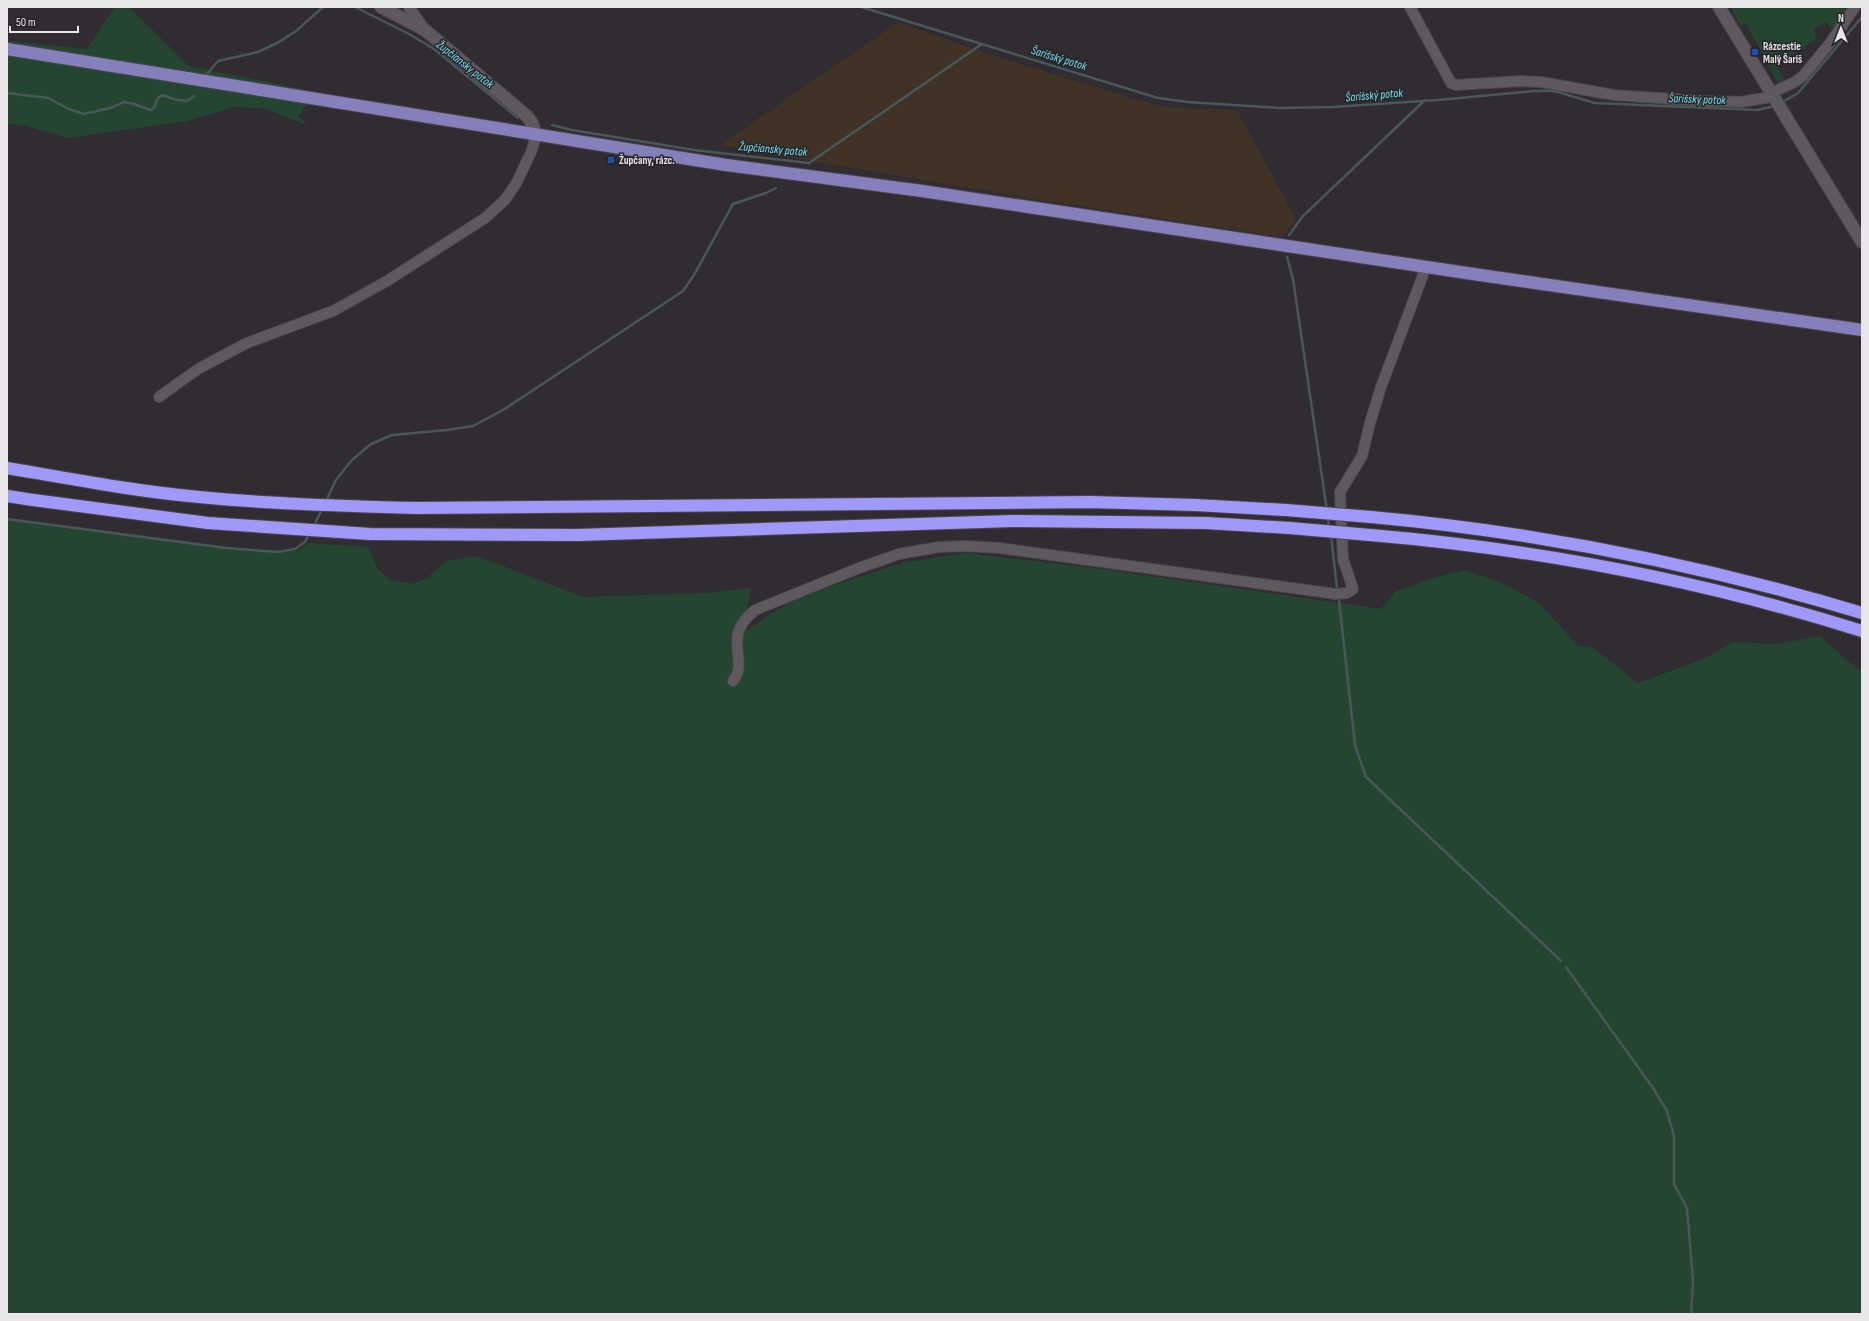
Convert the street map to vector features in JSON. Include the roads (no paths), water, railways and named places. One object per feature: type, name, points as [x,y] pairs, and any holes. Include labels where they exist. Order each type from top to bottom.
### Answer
[{"type":"highway","points":[[7,468],[96,484],[198,497],[307,504],[417,508],[1090,502],[1195,505],[1286,510],[1427,522],[1494,531],[1628,555],[1748,581],[1862,613]]},
{"type":"highway","points":[[7,496],[208,523],[317,532],[418,535],[578,535],[1012,521],[1206,523],[1290,528],[1370,534],[1460,544],[1535,555],[1745,598],[1862,631]]},
{"type":"main road","points":[[7,49],[719,164],[922,191],[1426,267],[1862,330]]},
{"type":"street","points":[[159,397],[198,369],[247,344],[333,311],[387,281],[485,218],[505,200],[516,182],[532,150],[536,134],[532,123],[527,116],[425,30],[381,7]]},
{"type":"street","points":[[409,7],[425,30]]},
{"type":"street","points":[[1410,7],[1451,83],[1456,85],[1521,81],[1542,82],[1614,95],[1711,101],[1750,101],[1766,98],[1773,96],[1795,82],[1803,76],[1830,43],[1855,7]]},
{"type":"street","points":[[1719,7],[1862,242]]},
{"type":"street","points":[[733,681],[739,671],[736,641],[738,632],[742,622],[755,610],[859,568],[899,554],[920,549],[966,546],[1000,548],[1336,594],[1347,593],[1353,589],[1343,559],[1340,492],[1362,456],[1381,387],[1426,267]]},
{"type":"waterway","points":[[207,74],[218,61],[258,52],[279,42],[296,31],[323,7]]},
{"type":"waterway","name":"Župčiansky potok","points":[[355,7],[409,34],[434,49],[518,118]]},
{"type":"waterway","name":"Šarišský potok","points":[[861,7],[1158,98],[1188,102],[1280,108],[1333,107],[1438,100],[1534,91],[1554,91],[1595,103],[1757,110],[1775,106]]},
{"type":"waterway","name":"Šarišský potok","points":[[1781,103],[1798,93],[1862,17]]},
{"type":"waterway","name":"Župčiansky potok","points":[[552,125],[572,130],[694,150],[809,163],[982,44]]},
{"type":"waterway","points":[[7,93],[48,98],[71,110],[84,114],[110,108],[124,102],[150,110],[154,108],[158,98],[162,95],[177,100],[187,101],[194,96]]},
{"type":"waterway","points":[[1289,235],[1303,216],[1425,100]]},
{"type":"waterway","points":[[326,501],[336,480],[352,460],[371,444],[392,435],[473,426],[503,410],[683,291],[694,275],[733,204],[776,188]]},
{"type":"waterway","points":[[1287,257],[1293,279],[1327,511]]},
{"type":"waterway","points":[[314,526],[322,509]]},
{"type":"waterway","points":[[1328,517],[1329,528]]},
{"type":"waterway","points":[[7,519],[226,548],[278,552],[295,549],[305,542],[309,534]]},
{"type":"waterway","points":[[1331,535],[1337,588]]},
{"type":"waterway","points":[[1339,600],[1355,745],[1366,777],[1561,961]]},
{"type":"waterway","points":[[1566,967],[1653,1088],[1667,1111],[1674,1136],[1674,1184],[1687,1208],[1693,1281],[1691,1314]]},
{"type":"place","name":"Rázcestie Malý Šariš","points":[[1755,52]]},
{"type":"place","name":"Župčany, rázc.","points":[[611,160]]}]
